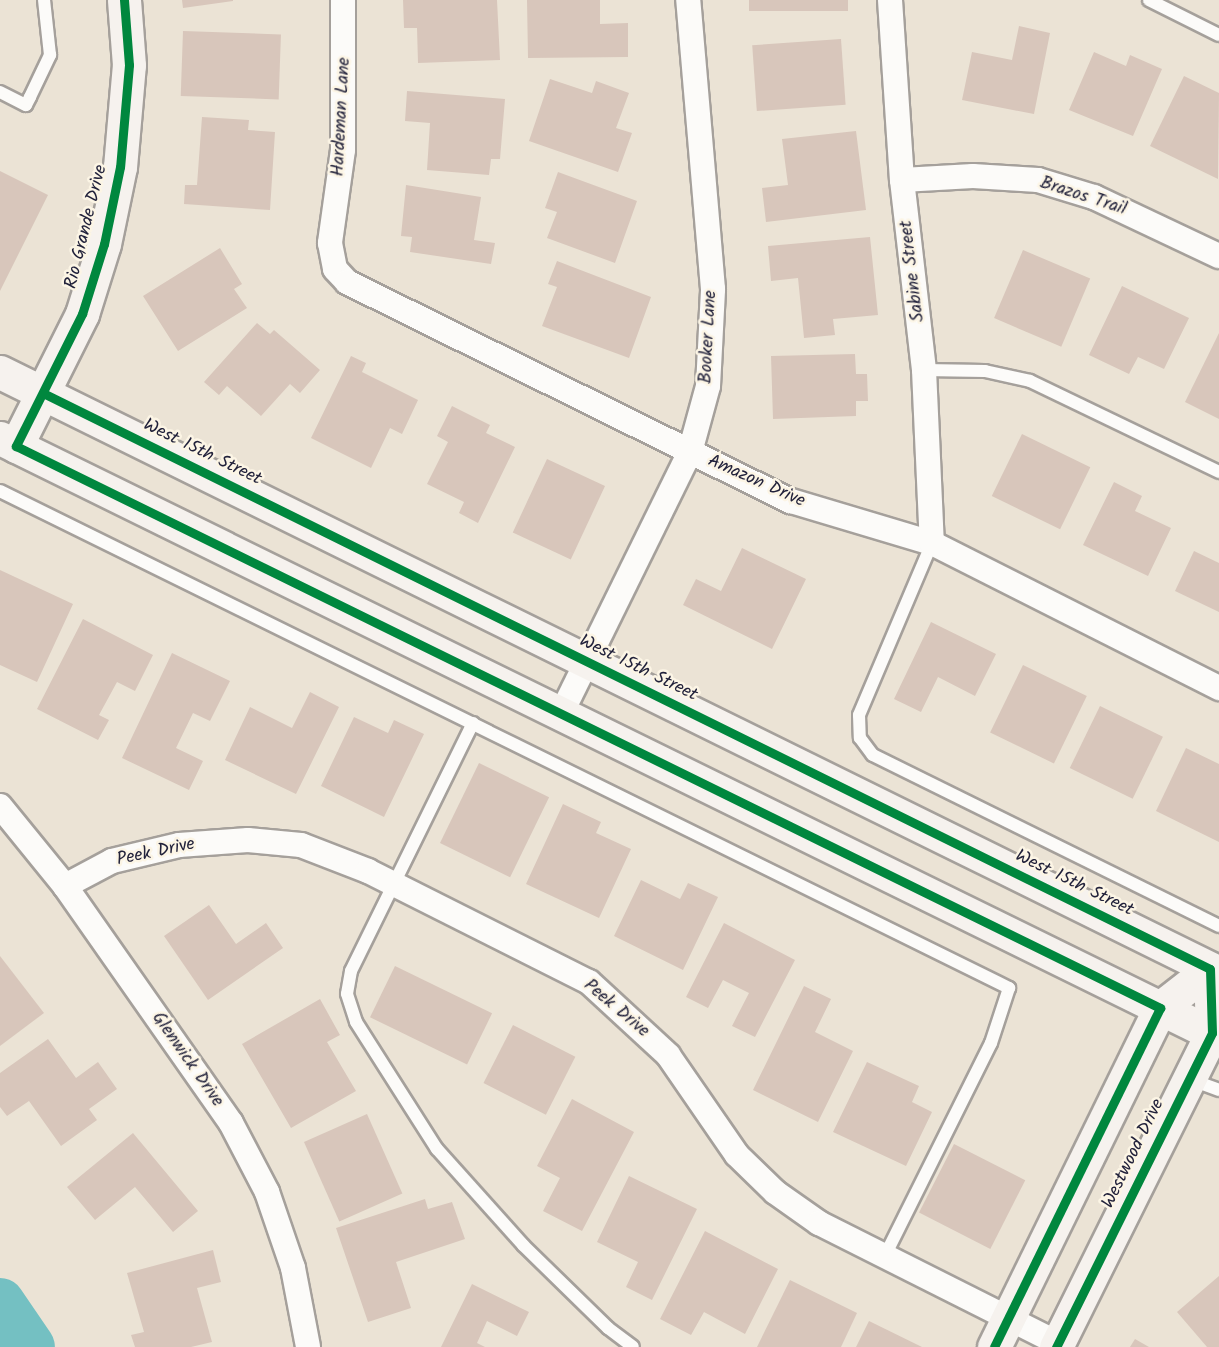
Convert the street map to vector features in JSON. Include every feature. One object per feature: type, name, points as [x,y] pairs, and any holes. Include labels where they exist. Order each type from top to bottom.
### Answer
[{"type":"main road","name":"Rio Grande Drive","points":[[8,442],[43,393],[82,314],[104,244],[118,178],[129,65],[124,0]]},
{"type":"main road","name":"West 15th Street","points":[[0,372],[1214,971]]},
{"type":"main road","points":[[8,442],[1215,1035]]},
{"type":"main road","points":[[994,1347],[1160,1008],[1214,971]]},
{"type":"main road","name":"Westwood Drive","points":[[1057,1345],[1204,1085],[1215,1035],[1214,971]]},
{"type":"street","name":"Hardeman Lane","points":[[335,270],[330,243],[343,150],[343,0]]},
{"type":"street","name":"Booker Lane","points":[[561,714],[690,452],[708,386],[714,312],[688,0]]},
{"type":"street","name":"Sabine Street","points":[[890,0],[902,180],[924,370],[932,543]]},
{"type":"street","name":"Brazos Trail","points":[[902,180],[973,176],[1038,180],[1094,197],[1219,256]]},
{"type":"street","name":"Amazon Drive","points":[[335,270],[358,290],[791,501],[932,543],[1219,688]]},
{"type":"street","name":"Glenwick Drive","points":[[0,806],[65,886],[236,1133],[267,1192],[293,1268],[308,1347]]},
{"type":"street","name":"Peek Drive","points":[[65,886],[112,861],[179,845],[248,840],[301,845],[392,883],[589,982],[668,1055],[737,1155],[775,1191],[819,1223],[1057,1345]]},
{"type":"lane","points":[[0,92],[26,105],[30,97],[50,55],[44,0]]},
{"type":"lane","points":[[1149,0],[1219,35]]},
{"type":"lane","points":[[924,370],[985,371],[1030,381],[1219,472]]},
{"type":"lane","points":[[0,491],[1009,988],[991,1043],[885,1256]]},
{"type":"lane","points":[[932,543],[859,715],[860,738],[873,755],[1219,926]]},
{"type":"lane","points":[[473,723],[392,883],[351,971],[347,994],[356,1022],[436,1149],[523,1245],[608,1328],[633,1347]]},
{"type":"building","points":[[182,0],[233,0],[233,1],[183,8]]},
{"type":"building","points":[[403,0],[497,0],[500,60],[418,63],[417,28],[404,28]]},
{"type":"building","points":[[527,0],[600,0],[600,24],[628,23],[628,57],[528,58]]},
{"type":"building","points":[[749,0],[848,0],[848,11],[749,11]]},
{"type":"building","points":[[1019,26],[1050,33],[1034,114],[962,100],[972,52],[1012,60]]},
{"type":"building","points":[[183,31],[281,34],[279,99],[181,96]]},
{"type":"building","points":[[841,39],[846,105],[757,111],[752,45]]},
{"type":"building","points":[[1094,52],[1126,66],[1130,55],[1162,69],[1133,136],[1069,110]]},
{"type":"building","points":[[1184,76],[1219,93],[1218,179],[1150,146]]},
{"type":"building","points":[[550,79],[592,93],[596,81],[629,93],[616,128],[632,133],[618,172],[529,141]]},
{"type":"building","points":[[407,91],[505,99],[500,159],[491,159],[489,175],[427,170],[430,123],[405,121]]},
{"type":"building","points":[[202,117],[249,120],[248,130],[275,132],[270,210],[184,204],[185,185],[197,185]]},
{"type":"building","points":[[856,131],[866,210],[766,222],[762,188],[788,185],[782,139]]},
{"type":"building","points":[[0,171],[48,195],[0,291]]},
{"type":"building","points":[[558,172],[637,201],[615,263],[547,238],[557,212],[545,208]]},
{"type":"building","points":[[406,185],[481,197],[474,240],[495,243],[491,264],[410,252],[412,237],[401,236]]},
{"type":"building","points":[[870,237],[878,315],[833,319],[835,335],[804,338],[798,278],[771,281],[768,246]]},
{"type":"building","points":[[220,248],[242,284],[234,289],[247,308],[178,351],[143,296]]},
{"type":"building","points":[[1023,250],[1090,279],[1061,347],[994,318]]},
{"type":"building","points":[[557,261],[651,297],[629,358],[542,326],[557,287],[548,284]]},
{"type":"building","points":[[1122,286],[1189,318],[1164,369],[1138,357],[1129,374],[1089,355]]},
{"type":"building","points":[[257,323],[270,334],[274,330],[320,370],[300,393],[290,384],[261,416],[227,386],[219,395],[204,382]]},
{"type":"building","points":[[1219,333],[1219,419],[1185,402]]},
{"type":"building","points":[[855,354],[856,374],[867,374],[868,401],[856,401],[856,416],[773,419],[771,356]]},
{"type":"building","points":[[351,356],[366,363],[362,372],[418,400],[402,434],[390,428],[371,468],[311,438]]},
{"type":"building","points":[[452,406],[490,425],[486,433],[515,447],[478,523],[459,513],[464,502],[427,484],[448,442],[437,436]]},
{"type":"building","points":[[1022,434],[1090,467],[1060,529],[992,496]]},
{"type":"building","points":[[547,459],[605,486],[571,559],[513,532]]},
{"type":"building","points":[[1114,482],[1142,496],[1135,511],[1171,528],[1148,576],[1083,545]]},
{"type":"building","points":[[742,548],[806,579],[772,649],[683,605],[696,579],[721,591]]},
{"type":"building","points":[[1194,551],[1219,563],[1219,612],[1175,591]]},
{"type":"building","points":[[0,570],[73,604],[37,682],[0,665]]},
{"type":"building","points":[[83,619],[153,655],[135,691],[117,682],[99,715],[109,720],[98,740],[37,709]]},
{"type":"building","points":[[931,622],[996,654],[975,696],[938,677],[921,712],[894,699]]},
{"type":"building","points":[[172,653],[230,681],[210,721],[193,713],[176,748],[203,761],[189,790],[122,758]]},
{"type":"building","points":[[1023,665],[1087,696],[1054,764],[990,732]]},
{"type":"building","points":[[310,692],[339,707],[296,794],[225,760],[250,707],[292,728]]},
{"type":"building","points":[[1100,706],[1163,737],[1133,799],[1070,768]]},
{"type":"building","points":[[354,717],[388,733],[394,720],[424,734],[384,817],[321,786]]},
{"type":"building","points":[[1186,748],[1219,764],[1219,842],[1156,811]]},
{"type":"building","points":[[479,763],[549,797],[510,877],[440,843]]},
{"type":"building","points":[[563,804],[601,822],[596,833],[631,849],[599,918],[526,884]]},
{"type":"building","points":[[641,880],[680,899],[688,883],[718,897],[683,970],[614,936]]},
{"type":"building","points":[[209,905],[236,944],[266,923],[283,948],[208,1000],[164,936]]},
{"type":"building","points":[[724,923],[795,960],[755,1037],[732,1026],[749,993],[723,980],[708,1008],[686,997]]},
{"type":"building","points":[[0,956],[44,1013],[0,1046]]},
{"type":"building","points":[[395,966],[492,1013],[467,1065],[370,1017]]},
{"type":"building","points":[[804,986],[831,999],[815,1032],[853,1051],[818,1122],[753,1090]]},
{"type":"building","points":[[320,999],[340,1035],[327,1042],[356,1091],[291,1128],[242,1044]]},
{"type":"building","points":[[513,1025],[575,1057],[546,1115],[483,1083]]},
{"type":"building","points":[[48,1039],[76,1078],[98,1062],[117,1089],[89,1109],[97,1120],[61,1146],[29,1101],[7,1116],[0,1107],[0,1073]]},
{"type":"building","points":[[867,1062],[919,1086],[912,1102],[932,1112],[906,1166],[833,1132]]},
{"type":"building","points":[[572,1099],[634,1132],[582,1231],[543,1211],[560,1178],[537,1166]]},
{"type":"building","points":[[367,1114],[402,1193],[339,1222],[304,1142]]},
{"type":"building","points":[[133,1133],[198,1211],[173,1232],[135,1187],[95,1220],[67,1187]]},
{"type":"building","points":[[954,1144],[1025,1180],[990,1249],[919,1213]]},
{"type":"building","points":[[629,1176],[697,1209],[652,1300],[626,1287],[638,1262],[597,1242]]},
{"type":"building","points":[[425,1199],[428,1209],[452,1202],[465,1239],[396,1262],[411,1308],[368,1322],[336,1228]]},
{"type":"building","points":[[705,1231],[778,1269],[745,1334],[704,1312],[691,1335],[660,1319]]},
{"type":"building","points":[[213,1250],[221,1282],[197,1288],[212,1342],[191,1347],[135,1347],[131,1335],[144,1332],[127,1273]]},
{"type":"building","points":[[1219,1276],[1219,1347],[1207,1347],[1177,1312]]},
{"type":"building","points":[[790,1280],[857,1313],[841,1347],[757,1347]]},
{"type":"building","points":[[472,1284],[529,1312],[517,1336],[487,1321],[477,1343],[485,1347],[441,1347]]},
{"type":"building","points":[[869,1321],[922,1347],[856,1347]]},
{"type":"building","points":[[1135,1339],[1149,1347],[1130,1347]]},
{"type":"waterway","points":[[0,1303],[30,1347]]},
{"type":"cycle path","points":[[124,0],[129,65],[120,167],[104,244],[82,314],[16,446],[1160,1008],[994,1347]]},
{"type":"cycle path","points":[[43,393],[1210,969],[1212,1033],[1056,1347]]}]
